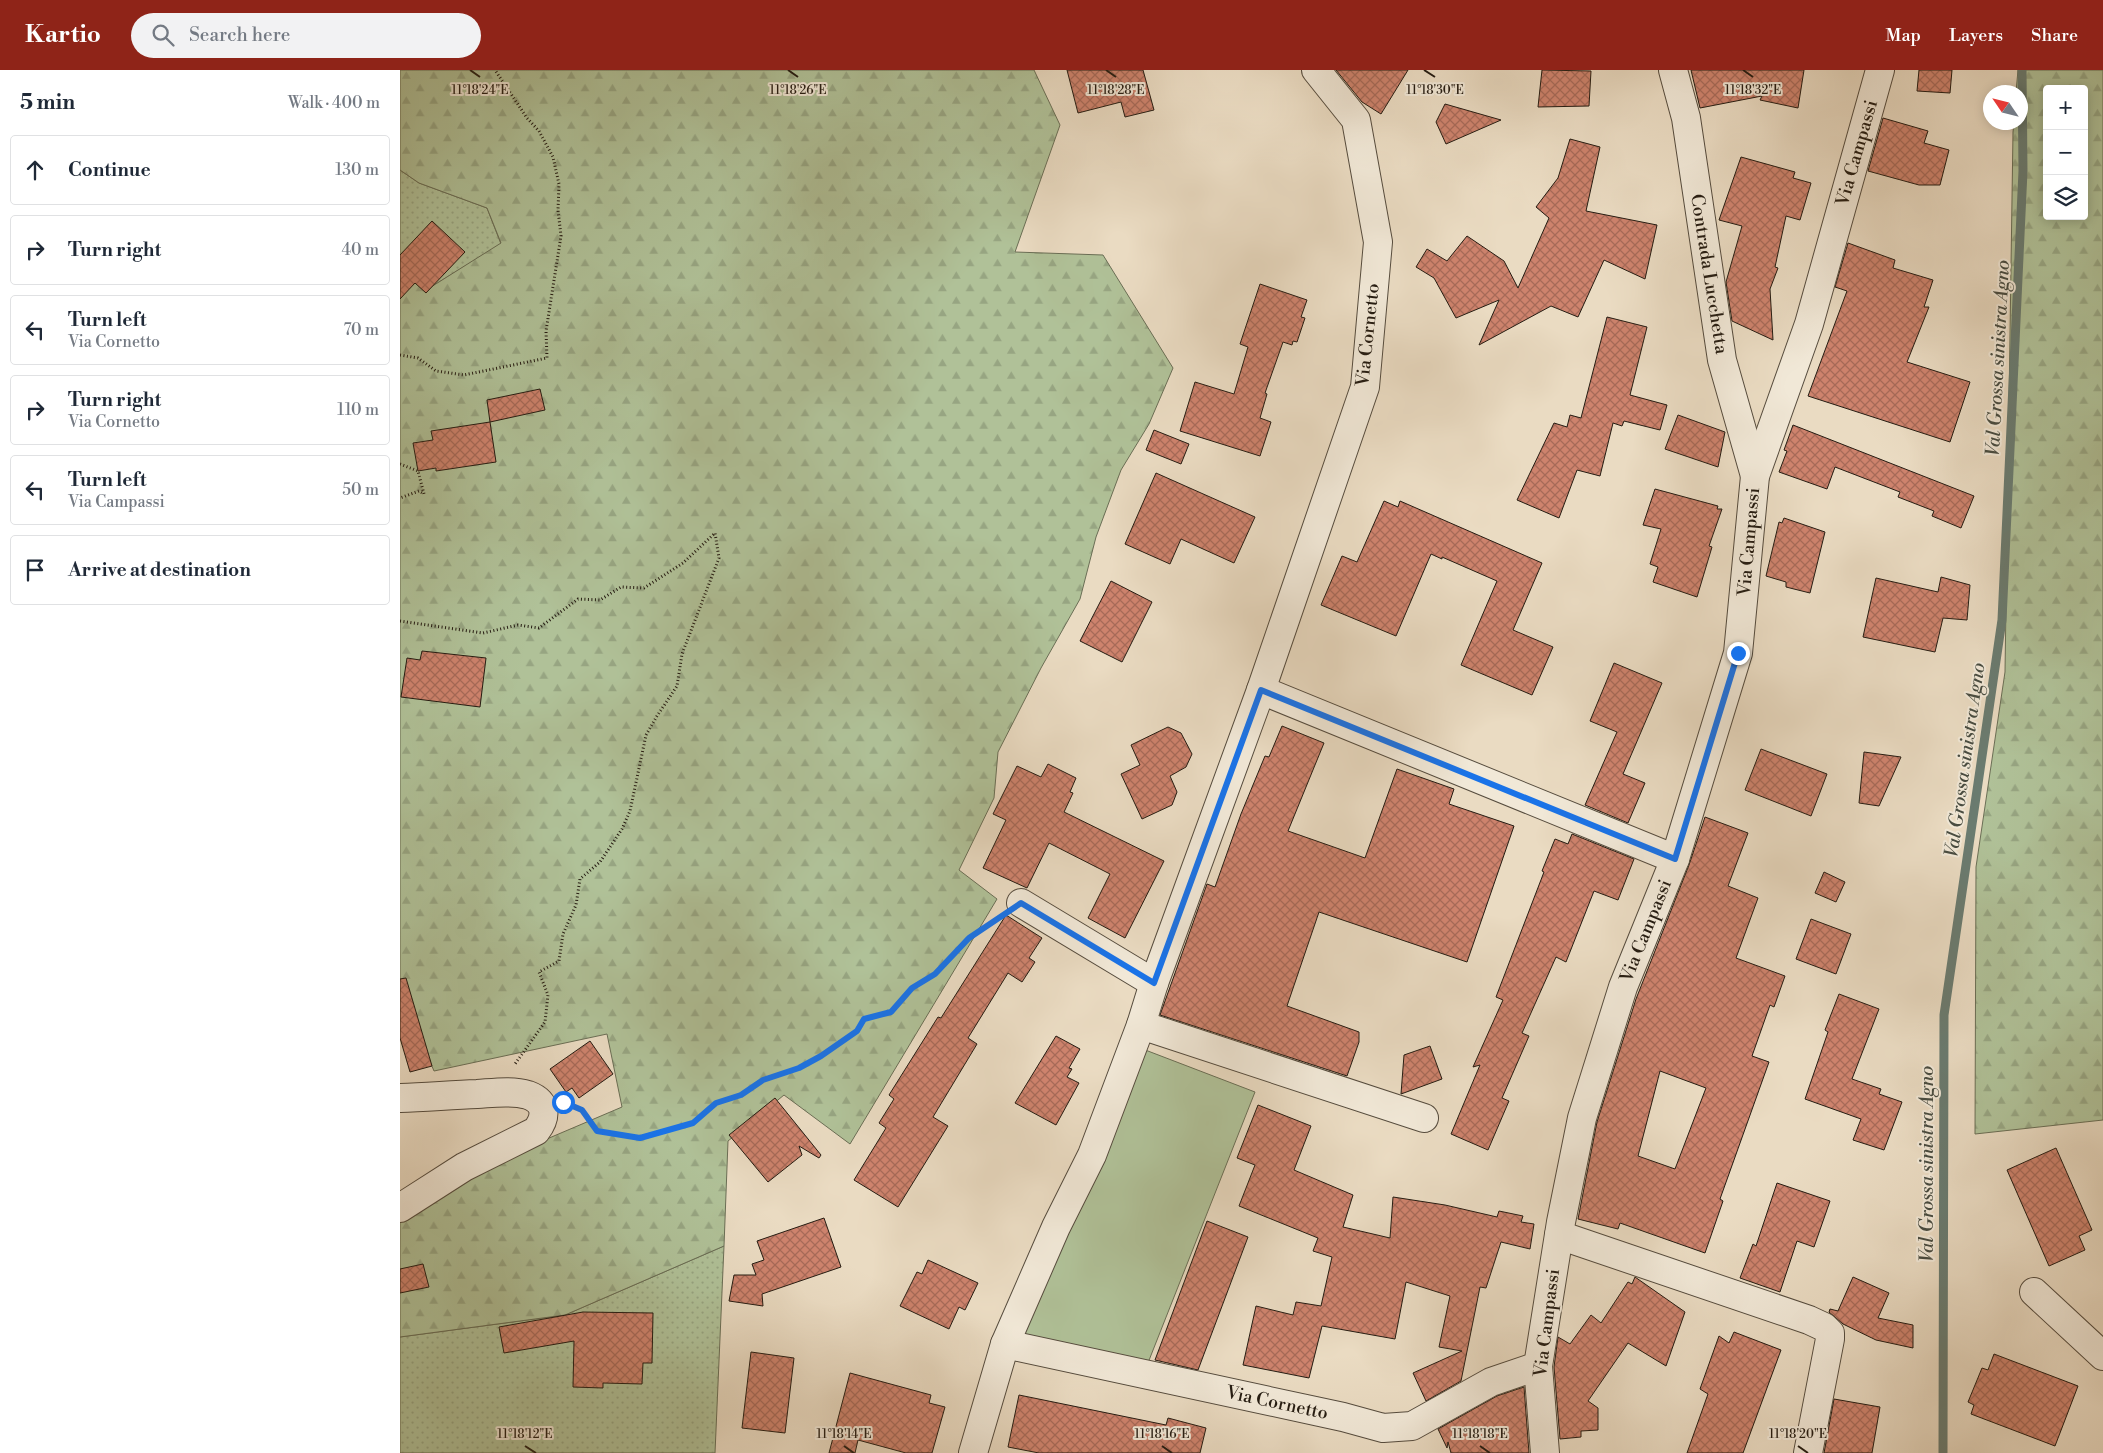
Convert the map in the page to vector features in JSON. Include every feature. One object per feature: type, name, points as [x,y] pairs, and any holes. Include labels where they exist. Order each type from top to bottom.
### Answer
[{"type":"street","name":"Via Cornetto","points":[[973,1453],[1005,1344],[1056,1227],[1092,1155],[1141,1025],[1154,983],[1261,690],[1365,387],[1378,242],[1356,120],[1316,70]]},
{"type":"street","name":"Contrada Lucchetta","points":[[1673,70],[1686,118],[1722,360],[1755,476]]},
{"type":"street","name":"Via Campassi","points":[[1544,1453],[1538,1366],[1559,1235],[1582,1118],[1622,987],[1675,859],[1738,653],[1755,476],[1809,324],[1880,70]]},
{"type":"street","points":[[1261,690],[1675,859]]},
{"type":"street","points":[[1021,903],[1154,983]]},
{"type":"street","points":[[1141,1025],[1424,1118]]},
{"type":"street","points":[[400,1098],[501,1092],[519,1093],[537,1100],[543,1106],[545,1115],[536,1131],[464,1167],[400,1208]]},
{"type":"street","points":[[1559,1235],[1809,1320],[1830,1333],[1808,1453]]},
{"type":"street","points":[[2034,1292],[2103,1356]]},
{"type":"street","name":"Via Cornetto","points":[[1005,1344],[1343,1417],[1383,1428],[1412,1426],[1491,1382],[1538,1366]]},
{"type":"path","points":[[400,355],[418,358],[436,370],[464,375],[547,358],[546,331],[561,236],[558,210],[559,184],[553,157],[539,131],[527,118],[495,70]]},
{"type":"path","points":[[400,464],[418,472],[424,494],[420,491],[400,498]]},
{"type":"path","points":[[400,621],[483,632],[518,625],[539,628],[578,599],[600,600],[621,587],[644,588],[683,563],[715,533],[719,558],[682,654],[677,686],[646,735],[630,811],[622,829],[600,862],[580,879],[576,905],[564,934],[559,961],[539,972],[548,995],[545,1022],[515,1064],[506,1066]]},
{"type":"path","points":[[563,1102],[582,1110],[597,1131],[606,1133],[640,1138],[693,1123],[716,1103],[741,1095],[763,1080],[799,1068],[821,1056],[857,1031],[864,1019],[891,1012],[912,988],[935,974],[969,938],[1021,903]]},
{"type":"green space","points":[[400,70],[1034,70],[1060,125],[1015,252],[1103,255],[1173,368],[1149,424],[1121,470],[1096,537],[1080,599],[1041,668],[998,752],[994,798],[959,870],[997,899],[850,1144],[784,1095],[728,1141],[724,1246],[565,1315],[400,1337],[400,1209],[521,1150],[622,1107],[607,1034],[434,1071],[409,1011],[400,1013],[400,279],[431,287],[501,243],[487,208],[419,183],[400,170]]},
{"type":"green space","points":[[2018,70],[2103,70],[2103,1120],[1975,1134],[1976,867],[2005,672],[2013,130],[2028,130],[2028,85],[2017,85]]},
{"type":"green space","points":[[400,170],[419,183],[487,208],[501,244],[431,287],[400,279]]},
{"type":"green space","points":[[1127,1043],[1255,1092],[1142,1378],[1005,1353]]},
{"type":"green space","points":[[724,1246],[715,1453],[400,1453],[400,1337],[565,1315]]},
{"type":"building","points":[[1067,70],[1143,70],[1154,110],[1125,117],[1121,102],[1078,113]]},
{"type":"building","points":[[1336,70],[1408,70],[1381,114],[1362,102]]},
{"type":"building","points":[[1542,70],[1591,71],[1589,106],[1538,107]]},
{"type":"building","points":[[1691,70],[1804,70],[1798,108],[1760,100],[1762,96],[1700,108]]},
{"type":"building","points":[[1919,70],[1952,70],[1950,93],[1917,91]]},
{"type":"building","points":[[1445,104],[1501,120],[1446,144],[1436,122]]},
{"type":"building","points":[[1883,118],[1928,131],[1924,143],[1949,150],[1940,185],[1919,185],[1868,171]]},
{"type":"building","points":[[1570,139],[1600,147],[1586,211],[1657,225],[1645,279],[1604,260],[1578,317],[1551,306],[1479,345],[1499,300],[1456,318],[1434,278],[1416,267],[1427,249],[1447,261],[1467,236],[1504,261],[1518,288],[1549,218],[1536,207],[1558,178]]},
{"type":"building","points":[[1741,157],[1795,172],[1793,178],[1811,183],[1800,220],[1786,216],[1775,267],[1778,268],[1770,289],[1773,340],[1732,321],[1726,282],[1742,226],[1719,220]]},
{"type":"building","points":[[432,221],[465,252],[426,293],[415,283],[400,299],[400,255]]},
{"type":"building","points":[[1848,243],[1895,260],[1893,268],[1933,280],[1924,307],[1929,307],[1907,362],[1970,382],[1950,442],[1808,396],[1847,291],[1835,287]]},
{"type":"building","points":[[1260,284],[1307,300],[1301,317],[1305,318],[1297,342],[1293,341],[1292,345],[1283,342],[1265,393],[1267,394],[1260,418],[1271,422],[1260,456],[1180,431],[1195,382],[1234,394],[1248,347],[1240,344]]},
{"type":"building","points":[[1607,317],[1647,327],[1630,395],[1667,405],[1660,430],[1624,421],[1622,426],[1613,423],[1600,476],[1577,470],[1559,518],[1517,500],[1554,423],[1567,427],[1570,415],[1581,418]]},
{"type":"building","points":[[540,389],[545,410],[490,422],[487,400]]},
{"type":"building","points":[[1678,415],[1725,432],[1718,467],[1665,449]]},
{"type":"building","points":[[490,422],[496,462],[436,471],[436,468],[418,471],[413,443],[433,440],[431,431]]},
{"type":"building","points":[[1793,425],[1974,496],[1961,528],[1932,516],[1934,511],[1898,497],[1900,492],[1835,467],[1827,489],[1779,472],[1787,451],[1784,450]]},
{"type":"building","points":[[1154,430],[1189,444],[1181,464],[1146,450]]},
{"type":"building","points":[[1156,473],[1255,517],[1234,563],[1181,539],[1170,564],[1125,544]]},
{"type":"building","points":[[1655,489],[1718,506],[1717,509],[1722,509],[1709,546],[1712,547],[1697,597],[1653,582],[1658,567],[1650,564],[1661,529],[1643,525]]},
{"type":"building","points":[[1384,501],[1398,507],[1400,501],[1542,563],[1513,630],[1553,647],[1532,695],[1461,665],[1497,581],[1442,557],[1442,559],[1431,554],[1396,636],[1321,605],[1342,556],[1357,562]]},
{"type":"building","points":[[1784,518],[1825,532],[1810,593],[1786,587],[1786,582],[1766,576],[1779,522],[1782,523]]},
{"type":"building","points":[[1941,577],[1970,585],[1967,620],[1943,618],[1935,652],[1863,637],[1876,578],[1938,592]]},
{"type":"building","points":[[1111,581],[1152,602],[1122,662],[1080,641]]},
{"type":"building","points":[[422,651],[486,658],[480,707],[401,697],[407,658],[420,660]]},
{"type":"building","points":[[1614,663],[1662,683],[1623,774],[1645,783],[1628,823],[1585,805],[1617,732],[1590,721]]},
{"type":"building","points":[[1282,726],[1324,743],[1288,831],[1365,858],[1397,769],[1454,789],[1449,804],[1514,826],[1467,962],[1319,912],[1287,1006],[1359,1032],[1359,1042],[1347,1076],[1160,1015],[1207,884],[1215,887],[1241,814],[1265,756],[1269,757]]},
{"type":"building","points":[[1168,727],[1181,733],[1192,754],[1186,767],[1170,776],[1177,792],[1172,805],[1142,819],[1121,774],[1140,765],[1131,745]]},
{"type":"building","points":[[1761,749],[1827,774],[1811,816],[1745,790]]},
{"type":"building","points":[[1864,752],[1901,757],[1879,806],[1859,803]]},
{"type":"building","points":[[1048,764],[1076,778],[1070,792],[1073,793],[1064,812],[1164,861],[1125,938],[1088,918],[1110,874],[1049,843],[1027,888],[983,868],[1006,820],[993,814],[1017,766],[1041,777]]},
{"type":"building","points":[[1705,817],[1748,833],[1728,886],[1758,898],[1736,958],[1785,976],[1774,1007],[1770,1005],[1752,1056],[1769,1062],[1720,1199],[1723,1201],[1705,1253],[1620,1223],[1618,1229],[1578,1219],[1597,1122],[1636,999],[1689,865]],"holes":[[[1660,1071],[1706,1088],[1675,1169],[1638,1156]]]},
{"type":"building","points":[[1572,834],[1634,859],[1618,900],[1594,891],[1566,962],[1556,957],[1522,1033],[1529,1036],[1502,1098],[1509,1101],[1488,1150],[1451,1134],[1480,1065],[1473,1067],[1503,1000],[1496,997],[1544,872],[1542,871],[1555,839],[1568,844]]},
{"type":"building","points":[[1824,872],[1845,882],[1836,902],[1815,893]]},
{"type":"building","points":[[1006,915],[1042,938],[1029,958],[1035,962],[1022,982],[1008,973],[968,1038],[977,1044],[933,1117],[948,1126],[898,1207],[854,1180],[886,1128],[879,1123],[894,1099],[889,1095],[938,1017],[941,1018]]},
{"type":"building","points":[[1811,919],[1851,934],[1836,974],[1796,959]]},
{"type":"building","points":[[406,978],[432,1066],[410,1072],[400,1038],[400,979]]},
{"type":"building","points":[[1839,994],[1879,1009],[1852,1079],[1881,1089],[1879,1094],[1902,1102],[1884,1150],[1853,1140],[1861,1119],[1805,1099],[1828,1032],[1825,1030]]},
{"type":"building","points":[[1056,1036],[1080,1049],[1069,1068],[1072,1069],[1067,1077],[1079,1083],[1056,1125],[1015,1103]]},
{"type":"building","points":[[590,1041],[613,1074],[579,1098],[572,1088],[566,1092],[550,1069]]},
{"type":"building","points":[[1430,1046],[1442,1079],[1401,1094],[1404,1055]]},
{"type":"building","points":[[775,1098],[821,1155],[819,1158],[799,1146],[802,1155],[768,1182],[729,1135]]},
{"type":"building","points":[[1258,1105],[1311,1126],[1294,1170],[1353,1195],[1343,1227],[1390,1238],[1393,1197],[1445,1205],[1497,1217],[1499,1211],[1523,1216],[1521,1222],[1534,1224],[1530,1249],[1501,1242],[1486,1288],[1480,1287],[1461,1381],[1426,1401],[1413,1373],[1462,1351],[1439,1347],[1450,1296],[1406,1282],[1395,1339],[1322,1326],[1309,1378],[1243,1365],[1256,1306],[1293,1315],[1296,1302],[1321,1306],[1332,1257],[1313,1251],[1318,1238],[1239,1206],[1255,1165],[1237,1158]]},
{"type":"building","points":[[2056,1148],[2092,1230],[2079,1236],[2085,1250],[2049,1266],[2007,1170]]},
{"type":"building","points":[[1777,1183],[1830,1201],[1814,1247],[1797,1241],[1780,1292],[1740,1278],[1753,1244],[1756,1246]]},
{"type":"building","points":[[824,1218],[841,1267],[762,1294],[763,1306],[729,1301],[734,1275],[756,1275],[752,1264],[764,1260],[757,1241]]},
{"type":"building","points":[[1207,1221],[1248,1237],[1198,1370],[1155,1360]]},
{"type":"building","points":[[928,1260],[978,1283],[965,1310],[959,1307],[949,1329],[900,1306],[917,1272],[922,1274]]},
{"type":"building","points":[[423,1264],[429,1287],[400,1293],[400,1269]]},
{"type":"building","points":[[1635,1277],[1685,1312],[1666,1366],[1628,1343],[1588,1401],[1598,1408],[1598,1430],[1581,1431],[1581,1437],[1560,1439],[1554,1367],[1558,1337],[1570,1344],[1591,1315],[1601,1323],[1628,1282],[1632,1284]]},
{"type":"building","points":[[1853,1277],[1889,1293],[1878,1318],[1913,1325],[1913,1348],[1876,1340],[1843,1324],[1829,1312],[1830,1309],[1838,1311]]},
{"type":"building","points":[[583,1312],[653,1313],[652,1363],[643,1363],[642,1384],[603,1383],[603,1388],[573,1387],[574,1341],[504,1353],[499,1327]]},
{"type":"building","points":[[1734,1332],[1781,1350],[1743,1453],[1687,1453],[1708,1394],[1700,1389],[1719,1336],[1729,1343]]},
{"type":"building","points":[[751,1352],[794,1358],[785,1433],[742,1428]]},
{"type":"building","points":[[1994,1354],[2078,1386],[2055,1446],[1971,1414],[1974,1405],[1968,1402],[1982,1368],[1988,1370]]},
{"type":"building","points":[[850,1373],[931,1395],[929,1403],[945,1407],[932,1453],[906,1453],[858,1440],[855,1453],[829,1453]]},
{"type":"building","points":[[1524,1387],[1529,1453],[1451,1453],[1448,1442],[1447,1448],[1438,1429],[1497,1396]]},
{"type":"building","points":[[1019,1395],[1166,1425],[1168,1418],[1206,1428],[1200,1453],[1039,1453],[1008,1447]]},
{"type":"building","points":[[1834,1399],[1880,1407],[1872,1453],[1824,1453]]},
{"type":"waterway","name":"Val Grossa sinistra Agno","points":[[1943,1453],[1944,1015],[2002,620],[2023,171],[2022,70]]},
{"type":"route","points":[[563,1102],[582,1110],[597,1131],[640,1138],[693,1123],[716,1103],[741,1095],[763,1080],[799,1068],[821,1056],[857,1031],[864,1019],[891,1012],[912,988],[935,974],[969,938],[1021,903],[1154,983],[1261,690],[1675,859],[1738,653]]}]
